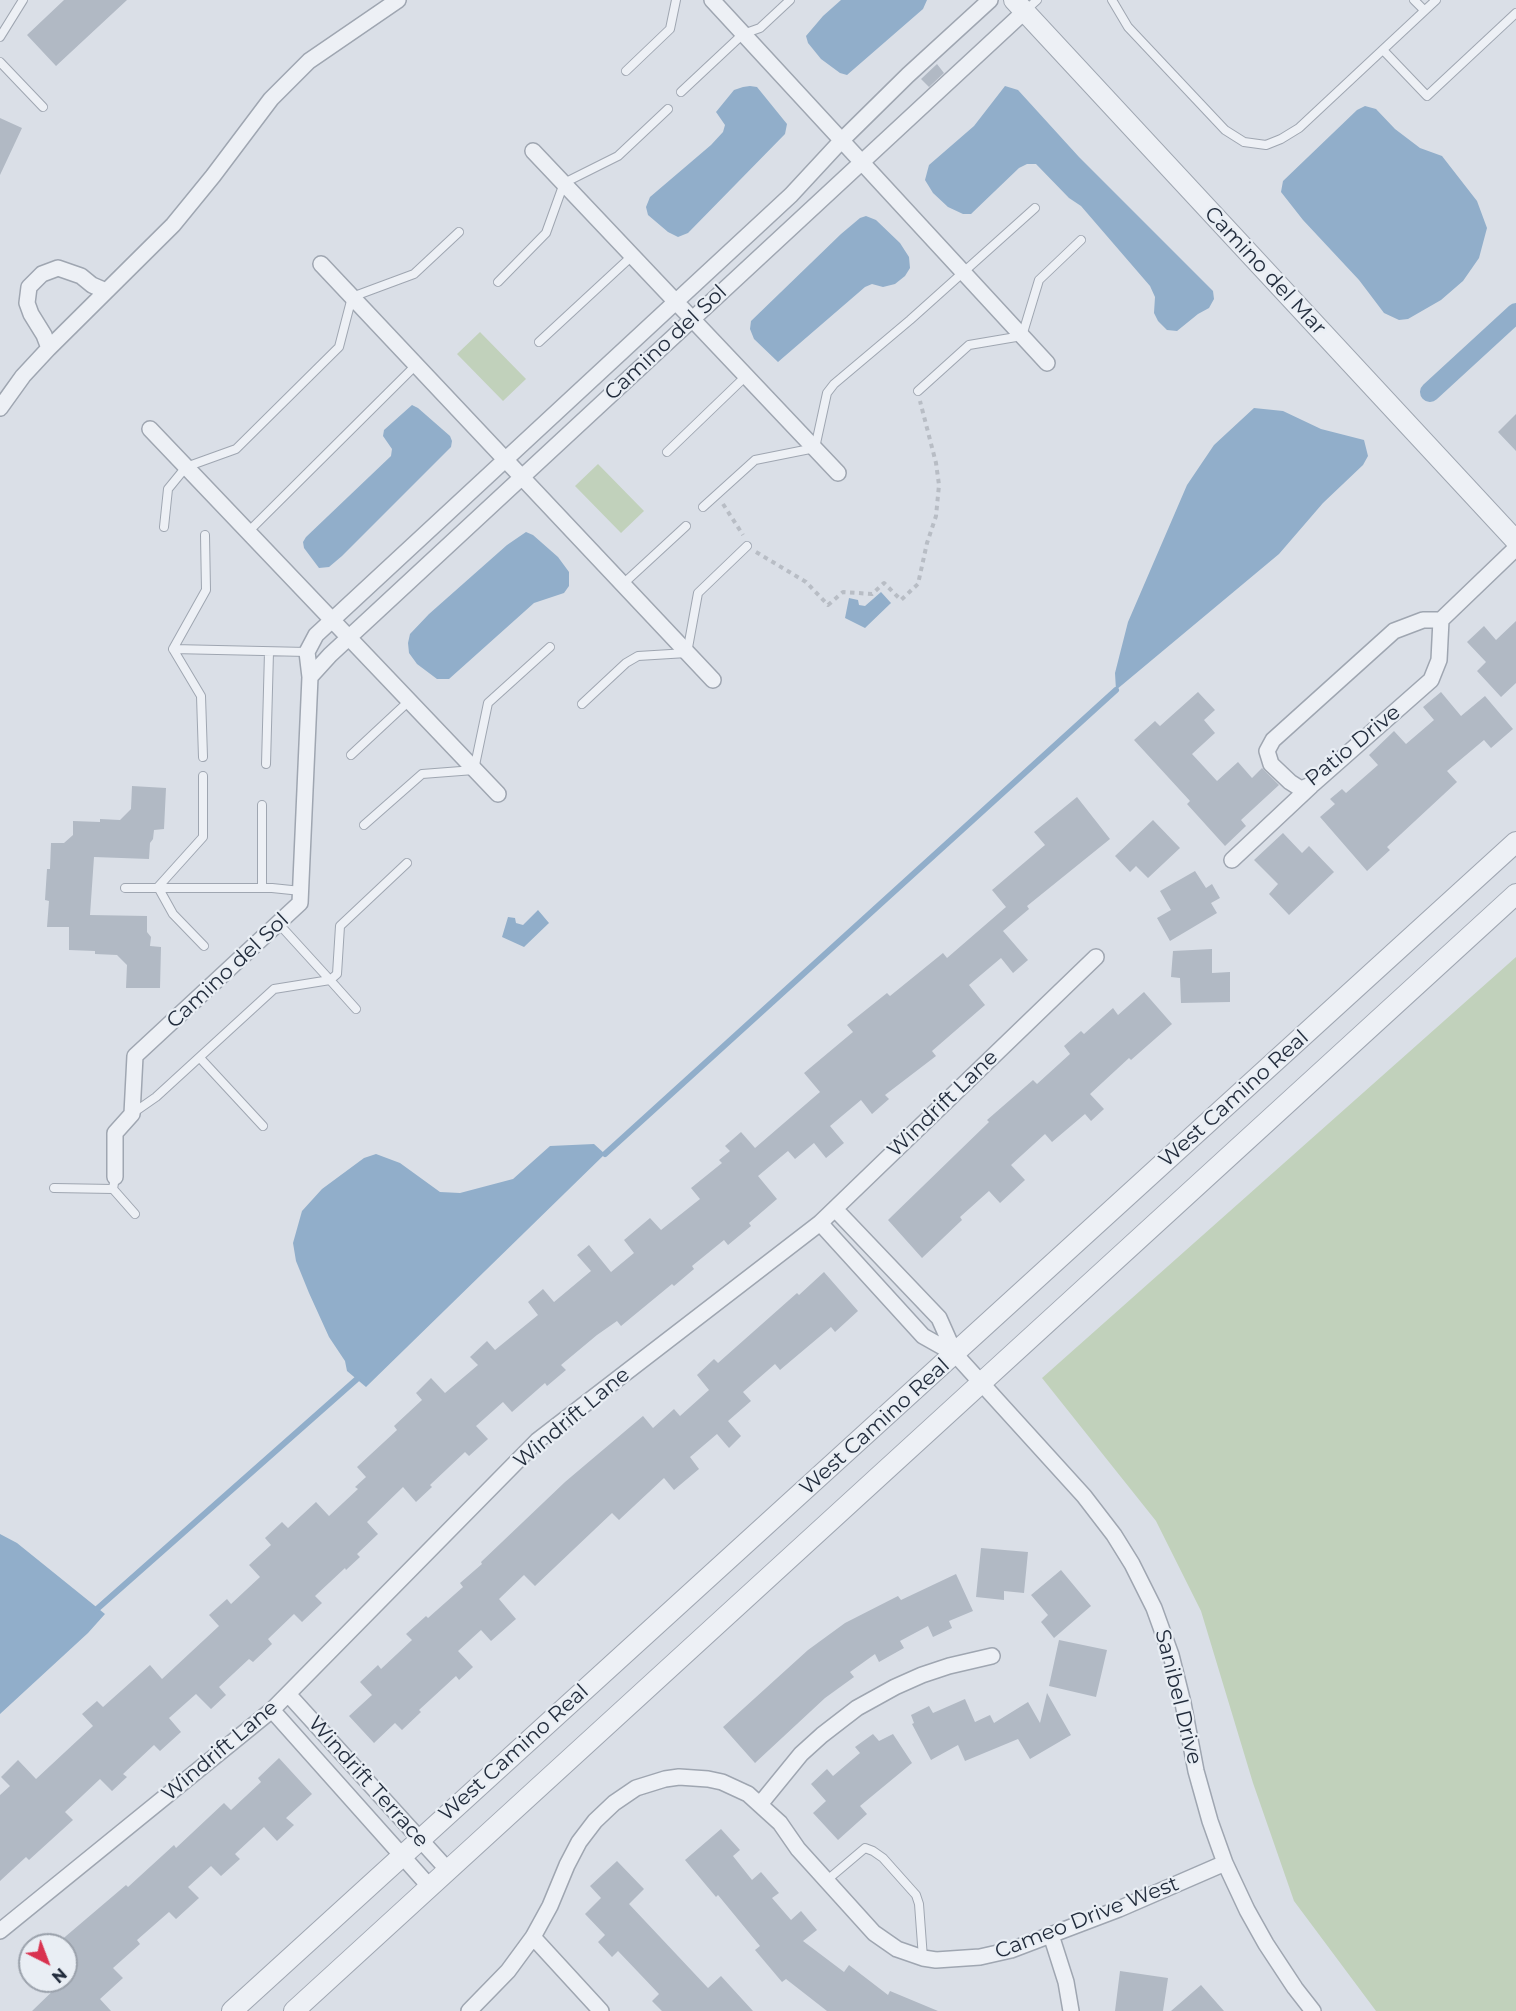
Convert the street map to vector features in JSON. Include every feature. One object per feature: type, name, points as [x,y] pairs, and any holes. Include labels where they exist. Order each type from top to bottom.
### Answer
[{"type":"street","points":[[0,408],[23,376],[49,348],[173,225],[271,99],[309,61],[398,0]]},
{"type":"street","points":[[712,0],[1047,363]]},
{"type":"street","name":"Camino del Sol","points":[[132,1114],[135,1056],[300,903],[310,677],[307,652],[316,635],[791,195],[842,140],[908,75],[990,0]]},
{"type":"street","name":"Camino del Sol","points":[[310,677],[330,655],[862,162],[1025,4]]},
{"type":"street","name":"Camino del Mar","points":[[1025,4],[1516,542]]},
{"type":"street","points":[[533,150],[838,473]]},
{"type":"street","points":[[321,264],[713,681]]},
{"type":"street","points":[[49,348],[27,303],[29,287],[42,274],[58,268],[81,276],[92,285],[106,291]]},
{"type":"street","points":[[150,429],[498,794]]},
{"type":"street","points":[[1441,620],[1516,548]]},
{"type":"street","name":"Patio Drive","points":[[1423,620],[1441,620],[1439,660],[1431,680],[1313,784],[1301,789],[1271,764],[1267,752],[1273,740],[1394,631],[1423,620]]},
{"type":"street","points":[[1232,860],[1313,784]]},
{"type":"street","name":"West Camino Real","points":[[232,2011],[1516,842]]},
{"type":"street","name":"West Camino Real","points":[[294,2011],[1516,894]]},
{"type":"street","name":"Windrift Lane","points":[[0,1931],[272,1710],[537,1441],[820,1223],[1096,957]]},
{"type":"street","points":[[114,1183],[115,1133],[132,1114]]},
{"type":"street","name":"Sanibel Drive","points":[[835,1209],[939,1318],[955,1354]]},
{"type":"street","name":"Sanibel Drive","points":[[820,1223],[923,1336],[955,1354],[981,1382],[1084,1496],[1132,1564],[1154,1608],[1171,1655],[1196,1770],[1210,1821],[1226,1863],[1247,1910],[1266,1944],[1313,2011]]},
{"type":"street","points":[[761,1803],[801,1754],[857,1708],[922,1675],[992,1656]]},
{"type":"street","name":"Windrift Terrace","points":[[288,1694],[447,1869]]},
{"type":"street","name":"Windrift Terrace","points":[[272,1710],[429,1886]]},
{"type":"street","name":"Cameo Drive West","points":[[469,2011],[508,1971],[533,1937],[579,1842],[595,1821],[614,1803],[636,1788],[665,1779],[693,1777],[722,1782],[761,1803],[780,1823],[798,1849],[874,1934],[897,1949],[922,1958],[950,1960],[980,1957],[1011,1950],[1119,1909],[1226,1863]]},
{"type":"street","points":[[1051,1935],[1066,1982],[1071,2011]]},
{"type":"street","points":[[533,1937],[601,2011]]},
{"type":"lane","points":[[0,37],[23,0]]},
{"type":"lane","points":[[626,70],[670,29],[676,0]]},
{"type":"lane","points":[[681,93],[743,33],[760,28],[790,0]]},
{"type":"lane","points":[[1112,0],[1128,27],[1225,130],[1244,142],[1266,144],[1281,139],[1299,128],[1436,0]]},
{"type":"lane","points":[[1414,0],[1424,10]]},
{"type":"lane","points":[[1383,50],[1426,96],[1516,13]]},
{"type":"lane","points":[[0,62],[43,106]]},
{"type":"lane","points":[[498,282],[546,233],[564,183],[618,156],[668,109]]},
{"type":"lane","points":[[703,507],[754,460],[815,448],[827,393],[834,384],[964,273],[1035,207]]},
{"type":"lane","points":[[164,527],[168,489],[186,467],[236,449],[339,347],[352,297],[414,274],[459,232]]},
{"type":"lane","points":[[918,391],[969,345],[1022,336],[1039,280],[1081,240]]},
{"type":"lane","points":[[538,342],[633,256]]},
{"type":"lane","points":[[248,532],[416,365]]},
{"type":"lane","points":[[667,452],[746,376]]},
{"type":"lane","points":[[623,584],[686,526]]},
{"type":"lane","points":[[174,649],[206,590],[205,535]]},
{"type":"lane","points":[[582,704],[626,663],[638,656],[687,652],[698,593],[747,546]]},
{"type":"lane","points":[[364,825],[422,774],[474,770],[488,703],[550,646]]},
{"type":"lane","points":[[174,649],[307,652]]},
{"type":"lane","points":[[174,649],[201,696],[203,757]]},
{"type":"lane","points":[[266,764],[269,652]]},
{"type":"lane","points":[[351,755],[409,701]]},
{"type":"lane","points":[[158,887],[203,837],[203,776]]},
{"type":"lane","points":[[261,888],[262,805]]},
{"type":"lane","points":[[132,1114],[156,1097],[274,989],[330,980],[337,974],[340,926],[407,863]]},
{"type":"lane","points":[[158,887],[172,914],[204,946]]},
{"type":"lane","points":[[125,888],[261,888],[301,891]]},
{"type":"lane","points":[[278,923],[356,1008]]},
{"type":"lane","points":[[200,1058],[263,1126]]},
{"type":"lane","points":[[54,1188],[114,1183],[135,1214]]},
{"type":"lane","points":[[826,1881],[865,1848],[883,1858],[916,1895],[920,1914],[922,1958]]},
{"type":"path","points":[[717,495],[740,528],[747,546],[806,582],[828,605],[843,592],[872,594],[884,583],[901,600],[918,584],[936,516],[939,485],[936,463],[918,391]]},
{"type":"green space","points":[[480,332],[526,379],[503,401],[457,354]]},
{"type":"green space","points":[[598,464],[644,511],[621,533],[575,486]]},
{"type":"green space","points":[[1516,957],[1516,2011],[1376,2011],[1294,1901],[1253,1783],[1201,1611],[1156,1521],[1042,1378]]},
{"type":"water","points":[[841,0],[927,0],[923,9],[847,75],[840,73],[821,59],[808,43],[806,36]]},
{"type":"water","points":[[750,86],[757,87],[787,124],[785,134],[688,233],[678,237],[668,232],[648,215],[646,207],[650,197],[723,132],[725,125],[716,112],[734,90]]},
{"type":"water","points":[[1005,86],[1018,90],[1079,157],[1213,291],[1214,299],[1209,308],[1177,331],[1167,330],[1154,313],[1155,297],[1150,286],[1081,206],[1069,198],[1036,164],[1027,164],[1019,168],[971,214],[963,214],[948,207],[933,193],[925,180],[929,165],[974,126]]},
{"type":"water","points":[[1365,106],[1376,109],[1395,129],[1420,148],[1442,156],[1477,201],[1487,228],[1479,258],[1463,281],[1441,300],[1408,319],[1399,320],[1384,313],[1359,280],[1303,220],[1281,192],[1283,181],[1357,110]]},
{"type":"water","points":[[866,216],[876,220],[900,243],[909,257],[910,268],[905,276],[895,284],[883,287],[872,284],[865,287],[778,362],[754,339],[750,329],[751,321],[841,234],[860,218]]},
{"type":"water","points":[[412,405],[450,436],[451,447],[342,556],[329,567],[319,568],[304,548],[303,542],[391,456],[392,449],[383,436],[384,430]]},
{"type":"water","points":[[1254,408],[1283,411],[1321,429],[1364,440],[1368,456],[1363,465],[1323,503],[1279,554],[1116,690],[1115,673],[1128,622],[1187,485],[1214,445]]},
{"type":"water","points":[[526,532],[533,535],[558,557],[569,572],[569,586],[564,593],[534,603],[449,679],[437,679],[417,664],[409,653],[410,634],[429,614],[507,545]]},
{"type":"water","points":[[881,592],[891,603],[865,628],[845,618],[849,598],[858,600],[859,605],[865,606]]},
{"type":"water","points":[[538,910],[549,923],[524,947],[502,937],[508,917],[515,918],[516,923],[523,925]]},
{"type":"water","points":[[594,1144],[605,1154],[366,1387],[347,1371],[345,1361],[329,1337],[309,1293],[296,1261],[293,1243],[302,1211],[322,1189],[364,1158],[376,1154],[400,1163],[440,1192],[460,1193],[513,1179],[550,1146]]},
{"type":"water","points":[[0,1534],[17,1543],[105,1614],[88,1633],[0,1714]]},
{"type":"building","points":[[64,0],[127,0],[56,66],[27,35]]},
{"type":"building","points":[[937,64],[944,73],[929,87],[921,79]]},
{"type":"building","points":[[0,118],[22,128],[0,175]]},
{"type":"building","points":[[1516,414],[1516,451],[1498,432]]},
{"type":"building","points":[[1516,621],[1516,683],[1501,697],[1477,671],[1486,662],[1467,642],[1484,626],[1496,640]]},
{"type":"building","points":[[1198,692],[1215,710],[1204,720],[1215,733],[1192,754],[1217,781],[1238,762],[1252,778],[1262,768],[1279,785],[1241,820],[1246,826],[1225,846],[1187,804],[1190,801],[1134,740],[1155,721],[1160,726]]},
{"type":"building","points":[[1441,692],[1461,716],[1485,696],[1513,729],[1491,748],[1484,740],[1447,771],[1457,782],[1387,847],[1390,850],[1367,871],[1320,817],[1335,804],[1330,799],[1342,789],[1346,793],[1378,765],[1369,755],[1394,731],[1406,744],[1434,720],[1423,707]]},
{"type":"building","points":[[132,786],[166,788],[164,829],[154,830],[149,859],[94,857],[90,915],[147,916],[147,932],[151,937],[150,946],[161,947],[160,988],[126,988],[127,965],[117,955],[69,950],[69,927],[47,927],[49,901],[45,900],[51,843],[64,843],[73,835],[73,821],[120,820],[131,809]]},
{"type":"building","points":[[1077,797],[1110,839],[1027,906],[1029,909],[1003,931],[1028,960],[1013,973],[1001,958],[969,985],[985,1005],[932,1051],[936,1056],[885,1095],[889,1099],[872,1114],[861,1100],[830,1126],[844,1143],[826,1158],[814,1143],[795,1159],[788,1151],[758,1176],[777,1199],[749,1223],[751,1226],[728,1245],[724,1240],[692,1266],[694,1269],[674,1286],[672,1284],[621,1326],[617,1321],[597,1335],[561,1365],[566,1370],[547,1386],[545,1383],[512,1412],[503,1402],[476,1426],[488,1439],[469,1456],[465,1452],[430,1485],[432,1487],[416,1502],[403,1487],[367,1522],[378,1534],[357,1554],[360,1557],[315,1596],[322,1603],[302,1622],[294,1614],[268,1639],[272,1644],[253,1662],[249,1659],[219,1687],[226,1695],[211,1709],[196,1694],[169,1718],[181,1732],[160,1751],[154,1745],[123,1774],[127,1777],[112,1791],[100,1779],[65,1812],[73,1820],[29,1860],[26,1857],[0,1881],[0,1795],[10,1786],[1,1777],[18,1760],[36,1779],[93,1726],[82,1714],[97,1701],[103,1707],[150,1665],[162,1679],[219,1626],[209,1615],[227,1599],[231,1604],[260,1577],[249,1565],[271,1545],[265,1538],[282,1522],[288,1528],[316,1502],[329,1516],[358,1489],[355,1487],[366,1477],[357,1467],[397,1430],[394,1426],[422,1400],[416,1393],[431,1378],[445,1393],[478,1365],[470,1357],[487,1341],[495,1350],[538,1315],[528,1302],[543,1289],[554,1302],[591,1271],[577,1255],[589,1245],[611,1272],[634,1253],[624,1240],[650,1218],[661,1230],[700,1199],[691,1188],[722,1163],[719,1160],[730,1151],[725,1146],[741,1132],[755,1148],[820,1092],[804,1073],[853,1032],[847,1025],[887,993],[890,996],[943,953],[947,958],[1006,907],[992,890],[1045,845],[1034,832]]},
{"type":"building","points":[[1153,820],[1180,848],[1148,878],[1136,866],[1130,872],[1115,856]]},
{"type":"building","points":[[1283,833],[1302,853],[1309,846],[1334,872],[1289,915],[1269,894],[1278,884],[1254,860]]},
{"type":"building","points":[[1195,871],[1206,888],[1212,884],[1220,898],[1211,903],[1217,913],[1170,941],[1157,918],[1171,910],[1160,891]]},
{"type":"building","points":[[1212,949],[1212,973],[1230,972],[1230,1002],[1181,1003],[1180,978],[1171,977],[1173,951]]},
{"type":"building","points":[[1144,992],[1172,1024],[1131,1060],[1129,1058],[1090,1094],[1104,1109],[1091,1121],[1085,1114],[1052,1142],[1045,1134],[1011,1165],[1025,1180],[1000,1203],[989,1191],[960,1217],[962,1220],[922,1258],[888,1220],[989,1122],[987,1120],[1033,1080],[1037,1084],[1070,1054],[1064,1046],[1081,1031],[1084,1034],[1113,1008],[1118,1015]]},
{"type":"building","points":[[824,1272],[858,1311],[835,1332],[831,1327],[780,1370],[775,1364],[743,1392],[751,1401],[728,1421],[741,1436],[729,1448],[717,1434],[690,1457],[699,1469],[674,1490],[664,1478],[619,1520],[612,1513],[535,1586],[524,1575],[499,1599],[516,1619],[491,1641],[481,1630],[458,1651],[473,1667],[459,1680],[456,1676],[419,1710],[421,1712],[402,1730],[395,1723],[374,1743],[349,1716],[372,1695],[360,1682],[378,1665],[381,1669],[412,1640],[406,1634],[463,1587],[460,1583],[565,1482],[643,1416],[653,1428],[674,1409],[680,1416],[709,1390],[697,1375],[714,1359],[718,1363]]},
{"type":"building","points":[[981,1548],[1028,1552],[1024,1593],[1004,1591],[1004,1600],[976,1597]]},
{"type":"building","points":[[1061,1570],[1091,1606],[1054,1638],[1041,1622],[1048,1615],[1031,1595]]},
{"type":"building","points":[[956,1574],[973,1611],[949,1621],[952,1628],[933,1637],[928,1626],[900,1641],[904,1648],[879,1662],[875,1654],[850,1672],[854,1677],[825,1698],[755,1763],[723,1727],[808,1650],[845,1623],[898,1596],[901,1600]]},
{"type":"building","points":[[1059,1640],[1107,1650],[1096,1697],[1049,1686]]},
{"type":"building","points":[[1047,1693],[1071,1735],[1030,1759],[1018,1739],[965,1761],[958,1745],[931,1760],[912,1724],[914,1723],[911,1715],[929,1706],[933,1713],[965,1699],[975,1722],[990,1715],[994,1723],[1028,1702],[1040,1723]]},
{"type":"building","points":[[873,1734],[879,1741],[893,1734],[912,1763],[860,1806],[867,1814],[838,1840],[813,1813],[826,1801],[811,1784],[827,1769],[833,1776],[860,1753],[855,1747]]},
{"type":"building","points":[[279,1758],[312,1794],[286,1818],[294,1825],[277,1841],[264,1827],[235,1854],[240,1859],[221,1876],[211,1866],[188,1887],[199,1898],[176,1919],[169,1912],[137,1940],[140,1944],[113,1968],[123,1978],[100,1999],[111,2011],[32,2011],[51,1993],[78,1993],[78,1933],[70,1933],[126,1885],[128,1887],[174,1845],[176,1848],[224,1803],[231,1810],[261,1782],[258,1778]]},
{"type":"building","points":[[721,1829],[740,1850],[733,1856],[752,1880],[761,1872],[779,1893],[772,1898],[791,1920],[801,1911],[817,1930],[803,1941],[844,1972],[849,1965],[888,1995],[890,1991],[938,2011],[827,2011],[786,1979],[782,1982],[755,1950],[760,1946],[718,1895],[716,1897],[685,1860]]},
{"type":"building","points":[[617,1861],[644,1889],[629,1904],[708,1988],[721,1976],[753,2011],[662,2011],[652,2001],[659,1994],[618,1951],[612,1957],[598,1942],[605,1935],[585,1914],[601,1898],[590,1886]]},
{"type":"building","points":[[1120,1971],[1168,1978],[1163,2011],[1115,2011]]},
{"type":"building","points":[[1201,1985],[1224,2011],[1171,2011]]},
{"type":"waterway","points":[[1430,392],[1516,313]]},
{"type":"waterway","points":[[605,1154],[1116,690]]},
{"type":"waterway","points":[[97,1609],[357,1379]]}]
